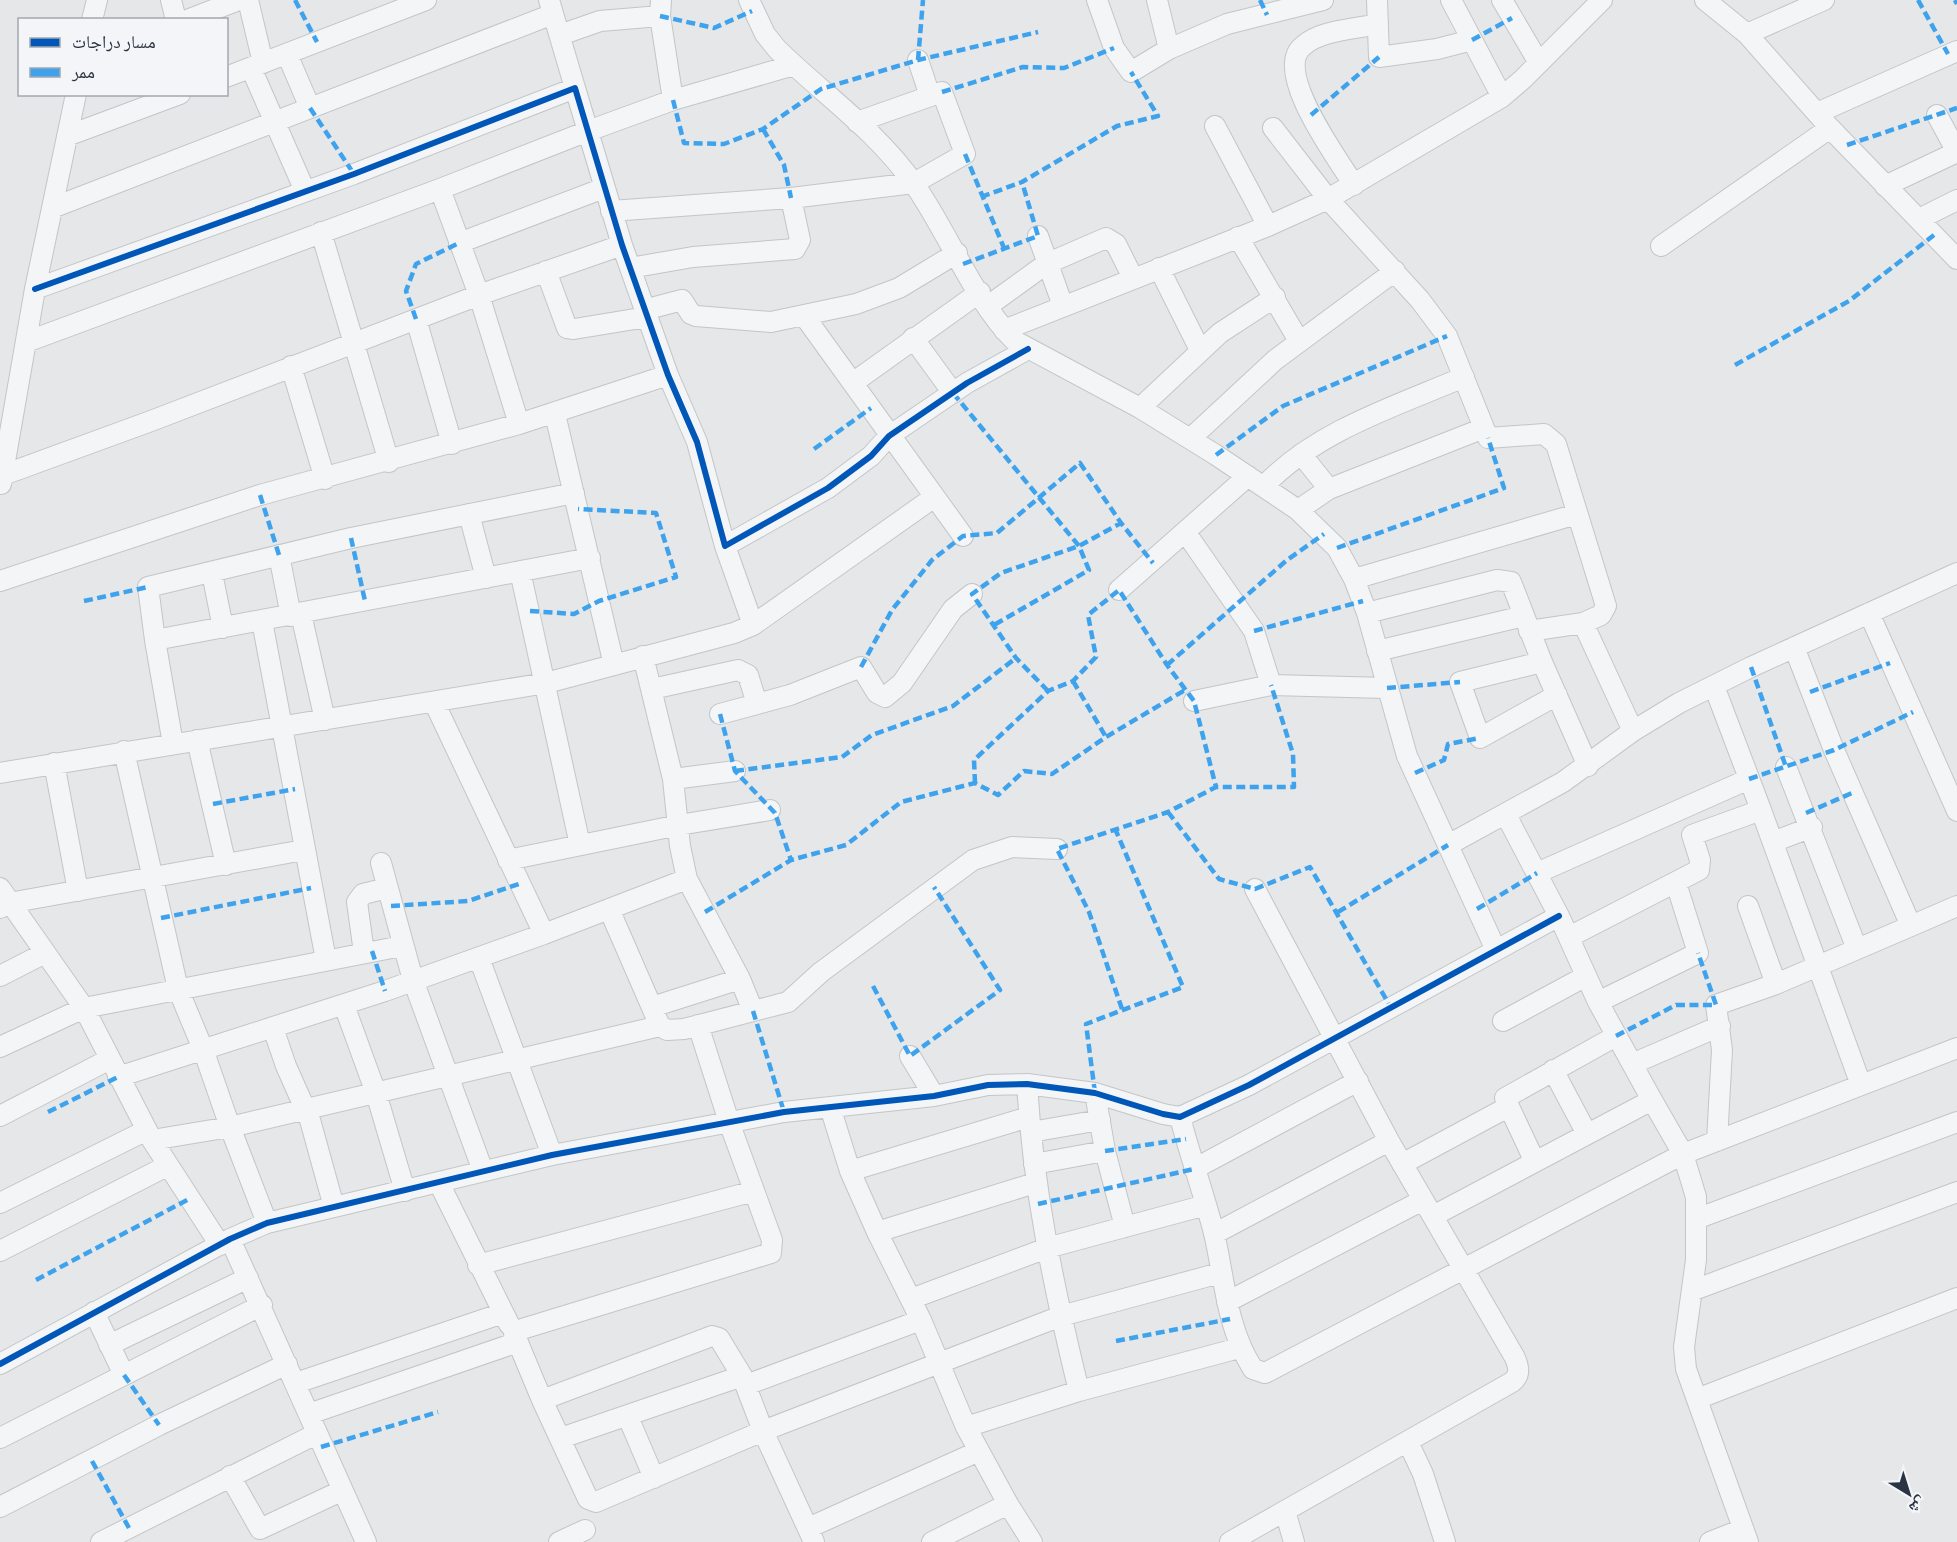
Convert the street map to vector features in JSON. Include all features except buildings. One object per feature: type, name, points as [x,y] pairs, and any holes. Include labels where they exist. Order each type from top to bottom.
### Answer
[{"type":"street","points":[[92,18],[97,0]]},
{"type":"street","points":[[171,0],[176,18]]},
{"type":"street","points":[[192,18],[239,0]]},
{"type":"street","points":[[248,0],[257,65],[276,121],[305,191]]},
{"type":"street","points":[[228,76],[426,0]]},
{"type":"street","points":[[749,0],[765,34],[794,65],[892,156],[914,183],[1004,330],[1028,349],[1140,408],[1191,438],[1298,510],[1337,548],[1354,579],[1367,613],[1407,756],[1496,950]]},
{"type":"street","points":[[1096,0],[1114,48],[1131,72],[1169,49],[1227,24],[1323,0]]},
{"type":"street","points":[[1157,0],[1169,49]]},
{"type":"street","points":[[1377,0],[1380,57],[1437,49],[1472,40]]},
{"type":"street","points":[[1451,0],[1502,97]]},
{"type":"street","points":[[1502,0],[1539,63]]},
{"type":"street","points":[[1705,0],[1747,34],[1830,128],[1957,259]]},
{"type":"street","points":[[1747,34],[1824,0]]},
{"type":"street","points":[[1004,330],[1268,226],[1354,185],[1502,97],[1600,1]]},
{"type":"street","points":[[52,208],[310,108],[551,7],[621,245],[668,375],[697,442],[725,546],[753,625]]},
{"type":"street","points":[[560,35],[600,21],[661,8],[674,100]]},
{"type":"street","points":[[1354,185],[1311,115],[1300,92],[1293,64],[1296,54],[1308,42],[1378,24]]},
{"type":"street","points":[[1818,113],[1957,51]]},
{"type":"street","points":[[287,54],[310,108]]},
{"type":"street","points":[[918,60],[930,96]]},
{"type":"street","points":[[26,342],[440,189],[588,131],[674,100],[794,65]]},
{"type":"street","points":[[35,290],[305,191],[575,88]]},
{"type":"street","points":[[610,211],[791,198],[914,183],[965,154],[942,92],[857,122]]},
{"type":"street","points":[[1,480],[35,290],[76,96]]},
{"type":"street","points":[[67,136],[175,96]]},
{"type":"street","points":[[1885,186],[1957,152],[1937,115]]},
{"type":"street","points":[[1215,126],[1268,226]]},
{"type":"street","points":[[1273,128],[1328,199],[1395,271],[1447,336],[1488,438],[1544,434],[1551,437],[1560,452],[1606,606],[1601,615],[1583,623],[1526,624],[1377,651]]},
{"type":"street","points":[[1661,246],[1830,128]]},
{"type":"street","points":[[459,243],[604,188]]},
{"type":"street","points":[[440,189],[479,295],[519,424]]},
{"type":"street","points":[[630,268],[693,257],[795,249],[800,240],[791,198]]},
{"type":"street","points":[[1919,219],[1957,200]]},
{"type":"street","points":[[321,232],[389,462]]},
{"type":"street","points":[[1038,236],[1046,264],[1063,306]]},
{"type":"street","points":[[1239,237],[1299,341]]},
{"type":"street","points":[[854,382],[913,338],[1046,264],[1101,240],[1110,239],[1116,244],[1133,278]]},
{"type":"street","points":[[1,480],[355,341],[621,245]]},
{"type":"street","points":[[546,271],[567,328],[574,329],[645,313],[682,300],[691,314],[696,316],[771,322],[805,317],[881,296],[957,254]]},
{"type":"street","points":[[1159,268],[1200,350]]},
{"type":"street","points":[[1191,438],[1238,393],[1299,341],[1395,271]]},
{"type":"street","points":[[1140,408],[1200,350],[1238,319],[1275,297]]},
{"type":"street","points":[[805,317],[854,382],[933,498],[963,536]]},
{"type":"street","points":[[416,318],[452,444]]},
{"type":"street","points":[[913,338],[952,393]]},
{"type":"street","points":[[725,546],[836,482],[871,456],[889,436],[952,393],[1028,349]]},
{"type":"street","points":[[291,366],[325,479]]},
{"type":"street","points":[[0,581],[260,495],[389,462],[555,414],[668,375]]},
{"type":"street","points":[[1119,590],[1186,532],[1256,481],[1365,419],[1464,377]]},
{"type":"street","points":[[555,414],[614,664]]},
{"type":"street","points":[[1298,510],[1329,489],[1484,428]]},
{"type":"street","points":[[1301,454],[1329,489]]},
{"type":"street","points":[[173,744],[148,587],[279,555],[574,493]]},
{"type":"street","points":[[0,772],[546,683],[734,633],[753,625],[933,498]]},
{"type":"street","points":[[469,514],[486,578]]},
{"type":"street","points":[[1354,579],[1577,514]]},
{"type":"street","points":[[1186,532],[1254,631],[1271,685]]},
{"type":"street","points":[[279,555],[325,720]]},
{"type":"street","points":[[156,640],[590,558]]},
{"type":"street","points":[[520,571],[580,845]]},
{"type":"street","points":[[212,573],[223,628]]},
{"type":"street","points":[[1448,845],[1506,815],[1588,766],[1633,731],[1714,686],[1869,613],[1955,579]]},
{"type":"street","points":[[1367,613],[1505,580],[1514,585],[1526,624],[1588,766]]},
{"type":"street","points":[[720,714],[790,694],[861,667],[877,693],[885,697],[902,683],[953,609],[972,594]]},
{"type":"street","points":[[1869,613],[1957,811]]},
{"type":"street","points":[[262,621],[284,727],[304,850],[326,960]]},
{"type":"street","points":[[1583,623],[1633,731]]},
{"type":"street","points":[[1794,647],[1834,750],[1911,926]]},
{"type":"street","points":[[643,656],[673,779],[687,879],[740,979],[753,1011]]},
{"type":"street","points":[[1542,662],[1460,682],[1480,738],[1557,695]]},
{"type":"street","points":[[652,689],[738,670],[748,675],[757,704]]},
{"type":"street","points":[[1194,700],[1271,685],[1387,688]]},
{"type":"street","points":[[1714,686],[1861,1085]]},
{"type":"street","points":[[434,702],[544,934]]},
{"type":"street","points":[[197,740],[226,865]]},
{"type":"street","points":[[124,751],[178,989],[204,1049],[230,1127],[267,1223]]},
{"type":"street","points":[[54,763],[78,891]]},
{"type":"street","points":[[1786,766],[1812,827],[1857,949]]},
{"type":"street","points":[[673,779],[735,771]]},
{"type":"street","points":[[1537,873],[1749,779]]},
{"type":"street","points":[[1569,937],[1695,873],[1701,865],[1684,808]]},
{"type":"street","points":[[508,860],[679,825],[770,810]]},
{"type":"street","points":[[1692,835],[1761,810]]},
{"type":"street","points":[[1506,815],[1559,916],[1598,1002],[1683,1154],[1693,1182],[1696,1219],[1694,1290],[1684,1358],[1696,1399],[1746,1536],[1710,1542]]},
{"type":"street","points":[[1773,842],[1812,827]]},
{"type":"street","points":[[0,1203],[149,1135],[230,1127],[660,1026],[675,1030],[698,1025],[795,998],[821,972],[973,860],[1012,847],[1057,849]]},
{"type":"street","points":[[3,899],[78,891],[304,850]]},
{"type":"street","points":[[381,863],[413,980],[450,1075],[483,1170]]},
{"type":"street","points":[[118,1077],[344,1005],[479,958],[687,879]]},
{"type":"street","points":[[1598,1002],[1698,952],[1676,883]]},
{"type":"street","points":[[364,952],[357,902],[363,894],[387,888]]},
{"type":"street","points":[[1230,1542],[1517,1378],[1518,1363],[1389,1141],[1255,889]]},
{"type":"street","points":[[3,899],[84,1008],[118,1077],[167,1166],[225,1242],[248,1278],[262,1305],[363,1541]]},
{"type":"street","points":[[1748,906],[1776,984]]},
{"type":"street","points":[[1717,1141],[1720,1026],[1716,1005],[1776,984],[1957,906]]},
{"type":"street","points":[[609,909],[660,1026]]},
{"type":"street","points":[[0,1364],[225,1242],[267,1223],[552,1155],[784,1112],[934,1096],[988,1085],[1027,1084],[1095,1093],[1143,1109],[1180,1117],[1214,1104],[1559,916]]},
{"type":"street","points":[[0,1047],[84,1008],[402,946]]},
{"type":"street","points":[[0,976],[45,953]]},
{"type":"street","points":[[479,958],[552,1155]]},
{"type":"street","points":[[1503,1021],[1586,976]]},
{"type":"street","points":[[652,1007],[740,979]]},
{"type":"street","points":[[344,1005],[376,1093],[405,1191]]},
{"type":"street","points":[[309,1414],[516,1337],[771,1253],[774,1245],[729,1122],[698,1025]]},
{"type":"street","points":[[1632,1064],[1720,1026]]},
{"type":"street","points":[[273,1028],[286,1066],[313,1129],[334,1207]]},
{"type":"street","points":[[1535,1162],[1505,1098],[1616,1036]]},
{"type":"street","points":[[1180,1117],[1214,1234],[1220,1273],[1239,1348],[1253,1369],[1265,1373],[1683,1154],[1957,1048]]},
{"type":"street","points":[[910,1056],[934,1096]]},
{"type":"street","points":[[0,1116],[110,1059]]},
{"type":"street","points":[[1553,1070],[1587,1134]]},
{"type":"street","points":[[1194,1169],[1358,1081]]},
{"type":"street","points":[[1027,1084],[1035,1174],[1047,1248],[1060,1316],[1079,1391]]},
{"type":"street","points":[[1095,1093],[1105,1151],[1125,1227]]},
{"type":"street","points":[[1227,1302],[1428,1208],[1535,1162],[1652,1100]]},
{"type":"street","points":[[830,1107],[850,1172],[921,1320],[966,1427],[1008,1504],[1032,1542]]},
{"type":"street","points":[[1402,1164],[1508,1107]]},
{"type":"street","points":[[850,1172],[1030,1124],[1100,1120]]},
{"type":"street","points":[[1696,1219],[1957,1122]]},
{"type":"street","points":[[1214,1234],[1389,1141]]},
{"type":"street","points":[[877,1232],[1105,1151]]},
{"type":"street","points":[[0,1251],[167,1166]]},
{"type":"street","points":[[439,1183],[516,1337],[542,1400],[591,1501],[596,1502],[763,1431],[938,1361],[1060,1316],[1220,1273]]},
{"type":"street","points":[[478,1265],[754,1191]]},
{"type":"street","points":[[1694,1290],[1957,1192]]},
{"type":"street","points":[[911,1299],[1047,1248],[1206,1205]]},
{"type":"street","points":[[109,1345],[248,1278]]},
{"type":"street","points":[[1696,1399],[1957,1298]]},
{"type":"street","points":[[0,1438],[262,1305]]},
{"type":"street","points":[[94,1312],[124,1375]]},
{"type":"street","points":[[296,1383],[503,1313]]},
{"type":"street","points":[[561,1438],[744,1380],[921,1320]]},
{"type":"street","points":[[542,1400],[712,1336],[724,1343],[744,1380],[763,1431],[811,1535],[979,1451]]},
{"type":"street","points":[[966,1427],[1079,1391],[1239,1348]]},
{"type":"street","points":[[0,1507],[287,1364]]},
{"type":"street","points":[[628,1417],[654,1478]]},
{"type":"street","points":[[101,1542],[316,1434]]},
{"type":"street","points":[[1408,1442],[1422,1474],[1445,1542]]},
{"type":"street","points":[[230,1476],[260,1529],[341,1491]]},
{"type":"street","points":[[932,1542],[1008,1504]]},
{"type":"street","points":[[1285,1511],[1294,1542]]},
{"type":"street","points":[[559,1542],[585,1530]]},
{"type":"marked path","points":[[295,0],[317,42]]},
{"type":"marked path","points":[[918,60],[923,0]]},
{"type":"marked path","points":[[1260,0],[1267,15]]},
{"type":"marked path","points":[[1918,0],[1948,54]]},
{"type":"marked path","points":[[1955,0],[1957,4]]},
{"type":"marked path","points":[[660,16],[714,28],[752,11]]},
{"type":"marked path","points":[[1472,40],[1512,18]]},
{"type":"marked path","points":[[673,100],[684,143],[724,144],[763,129],[821,89],[918,60],[1038,32]]},
{"type":"marked path","points":[[942,92],[1023,67],[1064,68],[1114,48]]},
{"type":"marked path","points":[[1311,115],[1379,57]]},
{"type":"marked path","points":[[981,197],[1022,182],[1117,126],[1158,116],[1131,72]]},
{"type":"marked path","points":[[310,108],[354,174]]},
{"type":"marked path","points":[[1847,145],[1957,108]]},
{"type":"marked path","points":[[763,129],[784,165],[791,198]]},
{"type":"marked path","points":[[965,154],[1004,248]]},
{"type":"marked path","points":[[963,264],[1038,236],[1022,182]]},
{"type":"marked path","points":[[1735,365],[1849,301],[1934,235]]},
{"type":"marked path","points":[[416,319],[406,291],[416,264],[459,243]]},
{"type":"marked path","points":[[1216,455],[1283,406],[1447,336]]},
{"type":"marked path","points":[[953,393],[1079,546],[1089,570],[994,625]]},
{"type":"marked path","points":[[814,449],[871,408]]},
{"type":"marked path","points":[[1337,548],[1504,488],[1488,438]]},
{"type":"marked path","points":[[861,667],[892,610],[932,560],[963,536],[997,533],[1080,463],[1121,523],[1153,563]]},
{"type":"marked path","points":[[260,495],[279,555]]},
{"type":"marked path","points":[[530,611],[574,614],[599,601],[676,577],[656,513],[578,509]]},
{"type":"marked path","points":[[1048,691],[1016,658],[972,594],[1001,573],[1079,546],[1121,523]]},
{"type":"marked path","points":[[1167,665],[1287,560],[1324,534]]},
{"type":"marked path","points":[[351,538],[365,601]]},
{"type":"marked path","points":[[84,601],[148,587]]},
{"type":"marked path","points":[[975,783],[974,760],[1048,691],[1073,681],[1096,657],[1088,615],[1119,590],[1167,665],[1194,701],[1216,787]]},
{"type":"marked path","points":[[1254,631],[1363,601]]},
{"type":"marked path","points":[[735,771],[842,757],[872,735],[953,706],[1016,658]]},
{"type":"marked path","points":[[1810,692],[1890,663]]},
{"type":"marked path","points":[[1751,667],[1786,767]]},
{"type":"marked path","points":[[1073,681],[1106,737]]},
{"type":"marked path","points":[[1387,688],[1460,682]]},
{"type":"marked path","points":[[1122,1009],[1089,912],[1057,849],[1168,812],[1216,787],[1294,787],[1293,754],[1271,685]]},
{"type":"marked path","points":[[705,912],[791,860],[846,845],[901,802],[975,783],[998,795],[1024,771],[1052,774],[1106,737],[1185,690]]},
{"type":"marked path","points":[[1749,779],[1834,750],[1913,712]]},
{"type":"marked path","points":[[720,714],[735,771],[775,813],[791,860]]},
{"type":"marked path","points":[[1415,773],[1444,760],[1448,744],[1480,738]]},
{"type":"marked path","points":[[213,804],[295,789]]},
{"type":"marked path","points":[[1806,813],[1852,793]]},
{"type":"marked path","points":[[1168,812],[1219,879],[1255,889],[1310,867],[1390,1006]]},
{"type":"marked path","points":[[1095,1093],[1086,1024],[1183,987],[1116,831]]},
{"type":"marked path","points":[[1338,912],[1448,845]]},
{"type":"marked path","points":[[1477,909],[1537,873]]},
{"type":"marked path","points":[[391,906],[468,901],[519,884]]},
{"type":"marked path","points":[[873,986],[910,1056],[1000,990],[934,887]]},
{"type":"marked path","points":[[161,918],[311,888]]},
{"type":"marked path","points":[[372,951],[385,991]]},
{"type":"marked path","points":[[1616,1036],[1676,1005],[1716,1005],[1698,953]]},
{"type":"marked path","points":[[753,1011],[784,1112]]},
{"type":"marked path","points":[[48,1112],[118,1077]]},
{"type":"marked path","points":[[1105,1151],[1186,1139]]},
{"type":"marked path","points":[[1038,1204],[1194,1169]]},
{"type":"marked path","points":[[36,1280],[189,1199]]},
{"type":"marked path","points":[[1116,1341],[1230,1319]]},
{"type":"marked path","points":[[124,1375],[159,1425]]},
{"type":"marked path","points":[[321,1447],[438,1412]]},
{"type":"marked path","points":[[92,1461],[129,1528]]},
{"type":"cycle path","points":[[35,289],[354,174],[575,88],[622,245],[668,375],[697,442],[725,546],[828,488],[871,456],[889,436],[967,383],[1028,349]]},
{"type":"cycle path","points":[[0,1364],[230,1239],[267,1223],[552,1155],[784,1112],[934,1096],[988,1085],[1027,1084],[1095,1093],[1180,1117],[1249,1085],[1559,916]]}]
